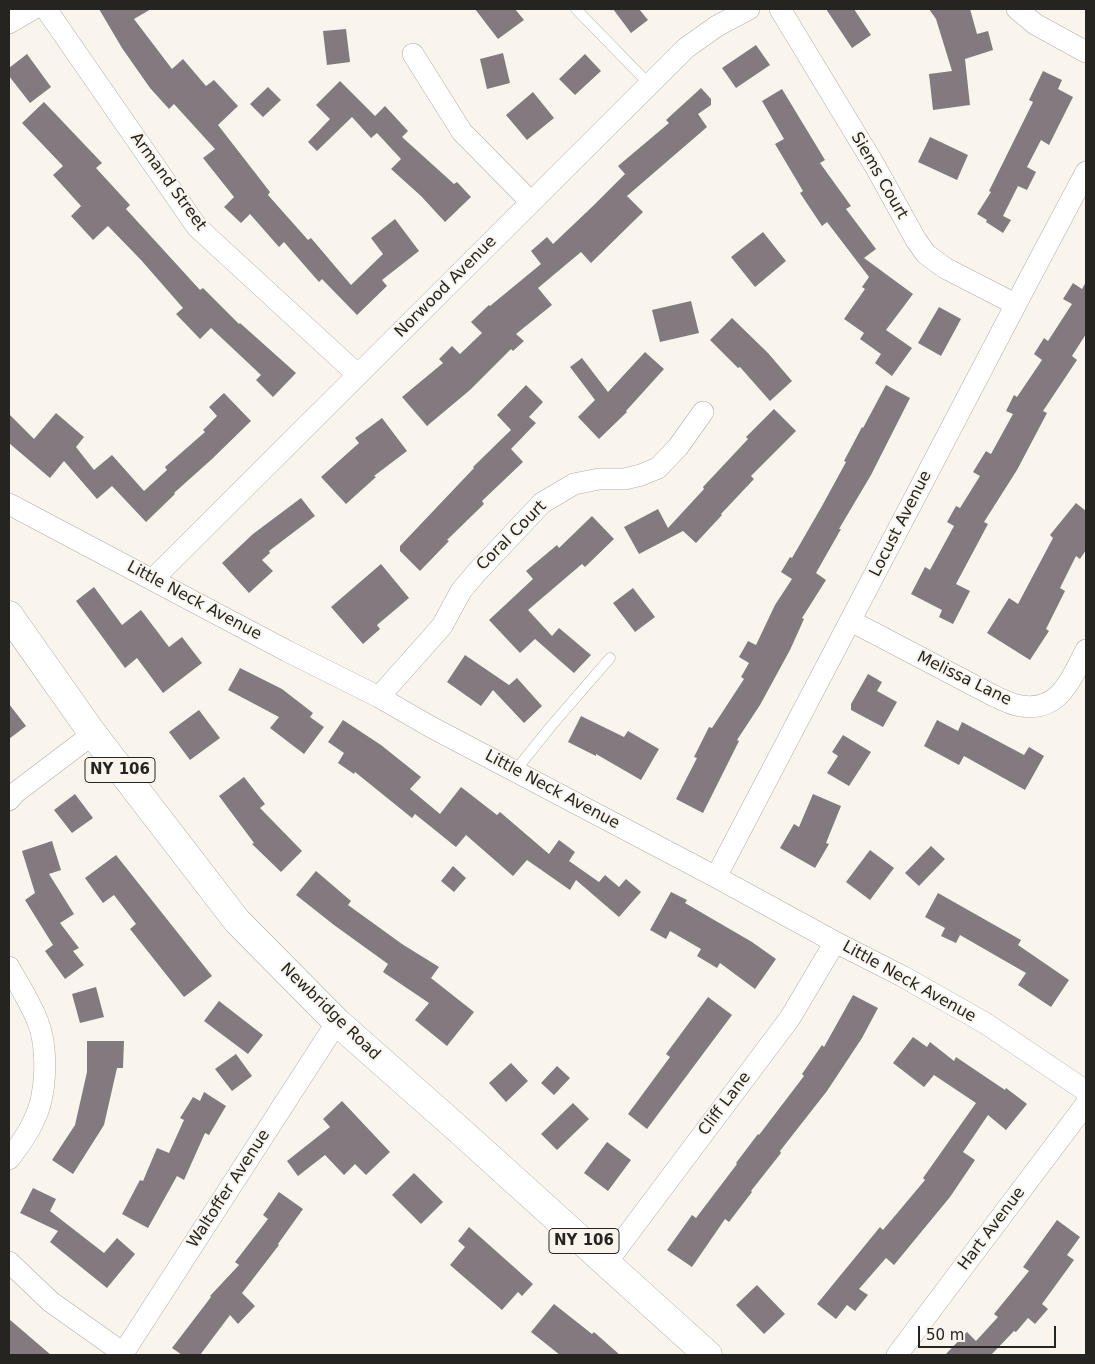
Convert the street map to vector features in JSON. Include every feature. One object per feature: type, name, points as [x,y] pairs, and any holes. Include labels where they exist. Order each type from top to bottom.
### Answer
[{"type":"main road","name":"Newbridge Road","points":[[9,615],[93,734],[237,921],[337,1022],[607,1262],[708,1355]]},
{"type":"street","points":[[9,22],[33,9]]},
{"type":"street","name":"Armand Street","points":[[46,9],[197,227],[358,375]]},
{"type":"street","name":"Norwood Avenue","points":[[153,579],[686,48],[717,26],[749,9]]},
{"type":"street","name":"Siems Court","points":[[780,9],[926,254],[945,268],[1015,304]]},
{"type":"street","points":[[1017,9],[1035,24],[1086,52]]},
{"type":"street","points":[[413,54],[462,132],[531,202]]},
{"type":"street","name":"Locust Avenue","points":[[716,877],[1015,304],[1086,172]]},
{"type":"street","name":"Coral Court","points":[[378,696],[442,626],[461,591],[477,572],[542,503],[574,484],[600,479],[625,480],[658,468],[678,447],[703,412]]},
{"type":"street","name":"Little Neck Avenue","points":[[9,504],[378,696],[431,727],[716,877],[834,942],[902,976],[985,1024],[1086,1091]]},
{"type":"street","name":"Melissa Lane","points":[[851,621],[994,696],[1017,705],[1043,706],[1058,697],[1069,683],[1086,650]]},
{"type":"street","points":[[9,800],[15,793],[93,734]]},
{"type":"street","name":"Cliff Lane","points":[[607,1262],[790,1018],[834,942]]},
{"type":"street","points":[[9,967],[26,995],[39,1023],[44,1062],[44,1085],[35,1118],[23,1140],[9,1159]]},
{"type":"street","name":"Waltoffer Avenue","points":[[122,1354],[337,1022]]},
{"type":"street","name":"Hart Avenue","points":[[897,1355],[1086,1104]]},
{"type":"street","points":[[9,1262],[51,1302],[122,1354]]},
{"type":"lane","points":[[576,9],[649,84]]},
{"type":"lane","points":[[515,771],[610,658]]},
{"type":"building","points":[[99,9],[151,9],[134,19],[172,69],[183,59],[206,86],[214,80],[238,106],[218,125],[270,192],[268,195],[308,240],[311,238],[351,285],[383,254],[371,238],[395,219],[419,251],[382,280],[387,286],[357,315],[322,279],[319,282],[284,242],[279,247],[250,214],[241,223],[224,207],[234,197],[203,158],[215,149],[174,104],[169,109],[150,88],[122,48]]},
{"type":"building","points":[[475,9],[515,9],[524,20],[498,39]]},
{"type":"building","points":[[613,9],[639,9],[648,20],[631,33]]},
{"type":"building","points":[[826,9],[854,9],[871,35],[852,48]]},
{"type":"building","points":[[929,9],[970,9],[977,34],[988,31],[993,50],[965,59],[970,105],[933,110],[929,74],[952,71],[936,19]]},
{"type":"building","points":[[346,29],[350,62],[327,65],[323,31]]},
{"type":"building","points":[[756,45],[770,65],[736,88],[722,68]]},
{"type":"building","points":[[503,53],[510,83],[487,89],[480,59]]},
{"type":"building","points":[[27,54],[51,87],[30,103],[9,76],[9,68]]},
{"type":"building","points":[[585,54],[601,71],[575,95],[559,79]]},
{"type":"building","points":[[1043,71],[1062,80],[1058,89],[1073,97],[1049,145],[1041,140],[1027,167],[1036,172],[1027,190],[1018,186],[1003,216],[1011,220],[1003,233],[977,214],[991,192],[989,191],[1033,102],[1029,100]]},
{"type":"building","points":[[340,81],[375,116],[385,106],[408,131],[402,137],[454,184],[457,182],[471,197],[445,222],[421,196],[391,169],[401,159],[377,133],[371,138],[352,117],[317,151],[308,142],[330,119],[316,105]]},
{"type":"building","points":[[268,87],[281,100],[263,117],[250,104]]},
{"type":"building","points":[[701,88],[711,99],[711,105],[698,114],[707,127],[627,196],[643,212],[591,263],[581,252],[538,288],[552,305],[516,334],[524,341],[513,351],[511,349],[470,390],[427,426],[402,397],[443,363],[439,359],[452,346],[460,354],[482,333],[471,322],[489,305],[541,264],[531,251],[547,237],[553,244],[593,206],[625,174],[618,166],[669,123],[666,120]]},
{"type":"building","points":[[782,89],[825,160],[820,163],[851,206],[846,209],[876,249],[864,258],[913,294],[886,330],[912,348],[892,376],[875,363],[881,354],[860,339],[864,333],[844,319],[865,289],[862,287],[869,277],[827,222],[822,226],[800,193],[803,191],[775,144],[784,139],[762,101]]},
{"type":"building","points":[[533,92],[554,118],[527,140],[506,115]]},
{"type":"building","points":[[44,102],[102,163],[96,168],[130,205],[126,209],[200,290],[203,288],[239,324],[296,373],[273,397],[256,380],[261,375],[211,328],[200,339],[176,314],[183,308],[108,226],[93,240],[71,216],[81,206],[53,175],[63,166],[22,123]]},
{"type":"building","points":[[930,137],[968,155],[957,180],[918,162]]},
{"type":"building","points":[[763,232],[786,261],[755,287],[731,257]]},
{"type":"building","points":[[1086,282],[1086,334],[1072,356],[1077,360],[1043,411],[1047,413],[1017,470],[984,522],[988,524],[956,584],[970,591],[953,624],[939,617],[942,610],[911,594],[925,567],[930,570],[954,526],[947,522],[956,506],[960,508],[980,476],[973,472],[986,451],[991,454],[1013,414],[1006,411],[1014,395],[1017,397],[1042,360],[1034,354],[1044,338],[1048,341],[1072,304],[1063,299],[1073,283],[1082,289]]},
{"type":"building","points":[[691,301],[699,333],[660,342],[652,310]]},
{"type":"building","points":[[939,307],[961,319],[941,356],[918,343]]},
{"type":"building","points":[[732,318],[768,353],[792,381],[770,401],[740,367],[738,368],[710,340]]},
{"type":"building","points":[[645,352],[664,369],[627,412],[599,439],[578,417],[595,400],[570,367],[582,358],[608,392]]},
{"type":"building","points":[[526,385],[543,402],[529,417],[536,423],[511,449],[523,462],[482,501],[484,504],[447,540],[449,541],[420,571],[400,551],[400,546],[473,467],[511,430],[497,415]]},
{"type":"building","points":[[886,385],[910,398],[871,475],[816,573],[826,580],[802,618],[804,619],[790,650],[760,705],[737,740],[739,741],[703,813],[676,799],[697,758],[694,757],[709,727],[712,728],[744,679],[741,677],[749,663],[739,657],[748,641],[756,645],[775,605],[792,579],[781,572],[790,557],[792,558],[822,506],[846,462],[844,461]]},
{"type":"building","points":[[224,393],[251,421],[146,522],[112,486],[97,499],[64,461],[50,478],[9,443],[9,414],[34,439],[56,413],[84,437],[76,447],[94,470],[112,455],[144,491],[167,470],[165,467],[205,432],[203,430],[217,416],[209,407]]},
{"type":"building","points":[[774,409],[796,431],[751,476],[754,479],[696,543],[683,531],[639,554],[624,527],[658,509],[668,528],[748,439],[746,437]]},
{"type":"building","points":[[382,418],[407,451],[374,476],[376,477],[346,504],[321,477],[359,443],[355,438]]},
{"type":"building","points":[[301,498],[315,516],[269,551],[270,553],[262,560],[273,571],[249,593],[222,563],[253,534]]},
{"type":"building","points":[[1076,503],[1086,511],[1086,550],[1080,559],[1076,556],[1060,588],[1065,591],[1046,629],[1049,631],[1030,660],[987,633],[1009,598],[1018,604],[1053,538],[1050,535]]},
{"type":"building","points":[[592,516],[614,539],[585,567],[582,564],[528,610],[552,636],[559,628],[591,655],[574,673],[535,639],[520,653],[489,620],[533,579],[526,571],[557,545],[559,548]]},
{"type":"building","points":[[381,564],[409,598],[377,625],[380,629],[363,644],[331,607]]},
{"type":"building","points":[[94,587],[122,625],[141,610],[169,647],[182,637],[202,663],[163,693],[137,658],[125,668],[76,601]]},
{"type":"building","points":[[633,588],[655,617],[635,632],[613,603]]},
{"type":"building","points":[[465,655],[509,685],[517,678],[542,706],[524,723],[493,690],[481,706],[447,682]]},
{"type":"building","points":[[240,668],[282,689],[313,713],[310,717],[324,727],[304,754],[270,728],[279,717],[228,690]]},
{"type":"building","points":[[868,674],[882,682],[877,691],[897,702],[883,727],[851,710],[851,704]]},
{"type":"building","points":[[9,704],[26,726],[9,739]]},
{"type":"building","points":[[199,710],[220,738],[190,760],[169,732]]},
{"type":"building","points":[[581,716],[624,737],[628,731],[659,749],[641,780],[596,754],[596,756],[568,742]]},
{"type":"building","points":[[343,720],[381,745],[421,777],[410,789],[440,814],[461,787],[497,815],[500,812],[549,854],[559,840],[575,852],[569,861],[599,882],[605,875],[619,887],[626,879],[641,892],[619,917],[576,880],[570,890],[527,860],[513,876],[466,835],[456,847],[415,814],[412,818],[355,772],[354,774],[338,763],[344,753],[328,742]]},
{"type":"building","points":[[937,720],[958,731],[962,722],[1024,755],[1029,747],[1044,756],[1025,790],[964,756],[959,765],[924,746]]},
{"type":"building","points":[[843,735],[871,752],[849,786],[827,773],[838,756],[832,752]]},
{"type":"building","points":[[244,777],[265,804],[260,808],[302,851],[281,872],[252,844],[254,843],[219,796]]},
{"type":"building","points":[[75,794],[93,818],[72,833],[54,810]]},
{"type":"building","points":[[813,794],[841,806],[826,843],[829,844],[815,868],[780,848],[794,824],[799,827]]},
{"type":"building","points":[[52,841],[61,870],[49,874],[74,914],[60,923],[79,948],[73,951],[84,965],[65,979],[45,951],[53,945],[25,900],[35,893],[22,851]]},
{"type":"building","points":[[931,846],[945,859],[919,886],[905,873]]},
{"type":"building","points":[[870,850],[894,868],[870,900],[846,882]]},
{"type":"building","points":[[116,855],[212,976],[184,997],[130,929],[136,924],[114,895],[103,903],[85,878]]},
{"type":"building","points":[[453,866],[466,878],[454,892],[441,881]]},
{"type":"building","points":[[316,871],[351,901],[348,905],[402,944],[439,967],[431,978],[474,1012],[447,1046],[415,1020],[429,1003],[383,972],[388,964],[296,895]]},
{"type":"building","points":[[671,892],[687,900],[685,903],[752,942],[776,959],[755,989],[720,963],[717,968],[697,956],[701,949],[670,931],[666,939],[650,930]]},
{"type":"building","points":[[938,893],[1021,940],[1018,945],[1069,980],[1051,1007],[1018,985],[1026,973],[960,935],[956,943],[941,936],[945,928],[925,917]]},
{"type":"building","points":[[96,987],[104,1017],[80,1023],[72,994]]},
{"type":"building","points":[[853,995],[878,1008],[862,1038],[827,1091],[780,1151],[781,1153],[729,1222],[725,1219],[692,1267],[667,1250],[692,1215],[696,1218],[758,1134],[804,1076],[802,1074],[822,1045],[824,1047]]},
{"type":"building","points":[[708,997],[732,1015],[647,1129],[628,1114],[670,1057],[666,1054]]},
{"type":"building","points":[[219,1001],[263,1035],[248,1054],[204,1021]]},
{"type":"building","points":[[913,1037],[927,1047],[930,1042],[954,1061],[956,1057],[1005,1090],[1006,1088],[1027,1104],[1006,1130],[988,1115],[963,1152],[975,1160],[950,1197],[894,1265],[886,1258],[859,1289],[868,1295],[855,1311],[847,1305],[836,1319],[817,1304],[880,1227],[883,1230],[925,1180],[923,1178],[976,1103],[934,1075],[924,1087],[893,1063]]},
{"type":"building","points":[[87,1041],[124,1041],[123,1068],[117,1068],[104,1125],[73,1174],[52,1160],[75,1125],[87,1072]]},
{"type":"building","points":[[236,1054],[252,1076],[232,1091],[215,1069]]},
{"type":"building","points":[[511,1063],[528,1081],[506,1102],[489,1083]]},
{"type":"building","points":[[557,1066],[570,1078],[554,1095],[541,1083]]},
{"type":"building","points":[[204,1092],[226,1106],[209,1135],[205,1133],[184,1180],[177,1176],[148,1228],[122,1214],[140,1180],[143,1181],[157,1148],[169,1153],[184,1120],[180,1118],[193,1097],[200,1101]]},
{"type":"building","points":[[342,1101],[390,1152],[366,1175],[355,1164],[344,1175],[325,1155],[298,1176],[287,1161],[330,1127],[323,1119]]},
{"type":"building","points":[[573,1103],[589,1119],[557,1150],[541,1134]]},
{"type":"building","points":[[607,1142],[631,1160],[608,1191],[584,1173]]},
{"type":"building","points":[[414,1173],[443,1202],[421,1224],[392,1195]]},
{"type":"building","points":[[33,1188],[56,1199],[50,1211],[104,1253],[117,1238],[135,1254],[107,1288],[50,1242],[58,1231],[20,1213]]},
{"type":"building","points":[[279,1192],[303,1209],[279,1245],[242,1293],[255,1306],[238,1324],[230,1315],[200,1355],[182,1355],[172,1348],[210,1296],[239,1265],[235,1262],[268,1219],[263,1215]]},
{"type":"building","points":[[1057,1220],[1080,1237],[1067,1255],[1074,1260],[1042,1304],[1048,1309],[1035,1324],[1028,1318],[991,1355],[945,1355],[967,1332],[976,1341],[998,1317],[994,1314],[1029,1271],[1023,1267]]},
{"type":"building","points":[[469,1227],[533,1284],[522,1296],[518,1292],[502,1310],[450,1265],[465,1247],[458,1241]]},
{"type":"building","points":[[757,1285],[785,1314],[764,1334],[736,1305]]},
{"type":"building","points":[[554,1304],[592,1334],[594,1332],[620,1355],[560,1355],[531,1332]]},
{"type":"building","points":[[9,1319],[51,1355],[9,1355]]}]
